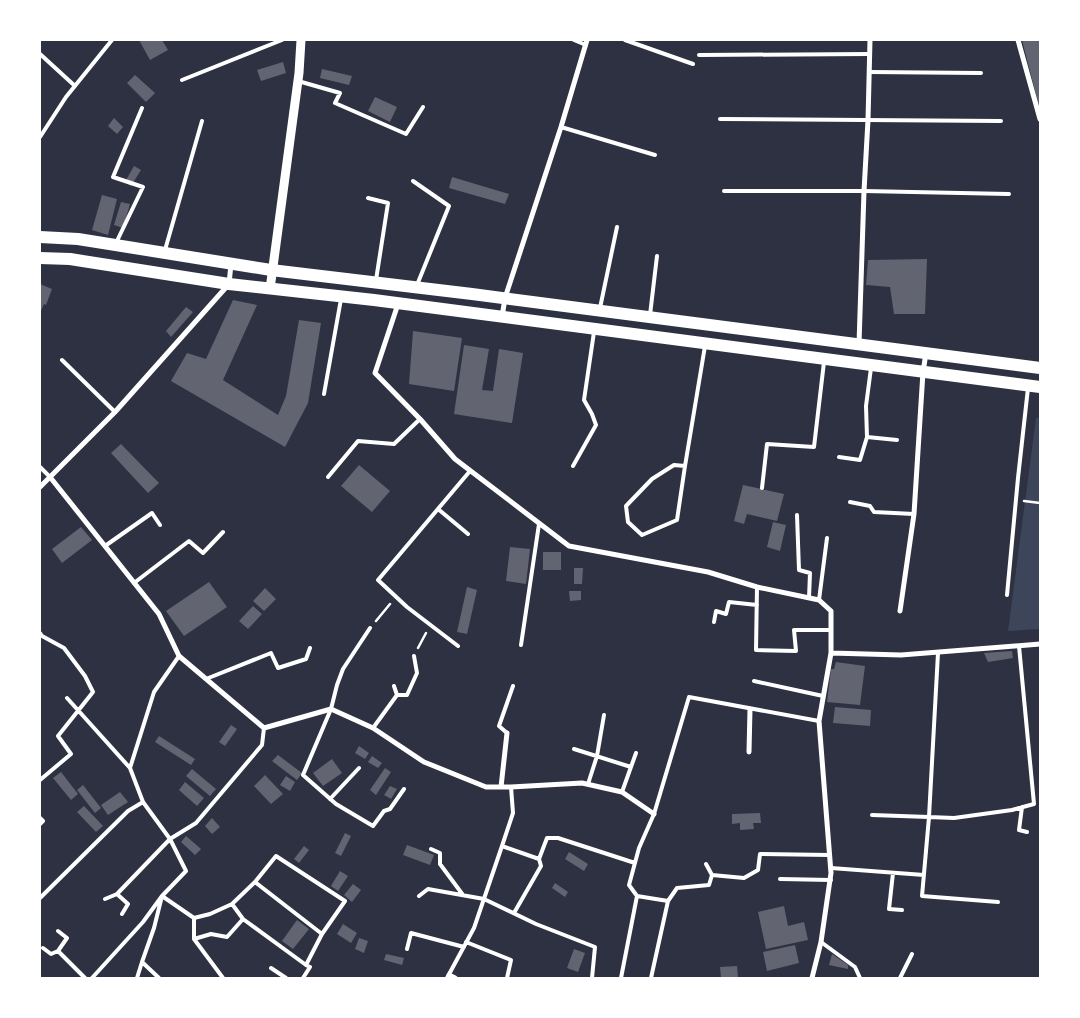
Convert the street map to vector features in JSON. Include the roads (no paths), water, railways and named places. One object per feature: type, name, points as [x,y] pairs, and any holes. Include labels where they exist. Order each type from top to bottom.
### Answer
[{"type":"main road","points":[[40,237],[78,239],[272,270],[600,310],[1040,368]]},
{"type":"main road","points":[[40,258],[70,259],[229,284],[502,317],[1034,386]]},
{"type":"street","points":[[270,289],[298,81],[301,40]]},
{"type":"street","points":[[859,345],[870,40]]},
{"type":"street","points":[[1018,40],[1040,118]]},
{"type":"street","points":[[502,317],[505,298],[561,127],[586,43]]},
{"type":"street","points":[[40,487],[115,412],[229,284],[231,263]]},
{"type":"street","points":[[398,304],[375,373],[420,419],[455,460],[569,546],[708,572],[757,587],[819,600],[832,611],[831,654],[819,722],[831,868],[822,942],[812,978]]},
{"type":"street","points":[[900,611],[914,514],[923,372],[926,353]]},
{"type":"street","points":[[50,477],[158,614],[178,656],[264,728],[331,709],[373,728],[424,762],[486,787],[511,788],[582,783],[622,792],[654,814]]},
{"type":"street","points":[[831,654],[901,655],[1040,644]]},
{"type":"street","points":[[748,752],[750,709]]},
{"type":"street","points":[[501,787],[507,733]]},
{"type":"street","points":[[448,976],[455,978]]},
{"type":"lane","points":[[40,137],[66,98],[112,40]]},
{"type":"lane","points":[[182,80],[282,40]]},
{"type":"lane","points":[[574,40],[586,43]]},
{"type":"lane","points":[[625,40],[693,64]]},
{"type":"lane","points":[[40,54],[75,86]]},
{"type":"lane","points":[[699,55],[869,54]]},
{"type":"lane","points":[[869,72],[981,73]]},
{"type":"lane","points":[[298,81],[340,93],[335,103],[406,134],[423,107]]},
{"type":"lane","points":[[115,245],[143,187],[112,177],[142,108]]},
{"type":"lane","points":[[720,119],[1001,121]]},
{"type":"lane","points":[[164,253],[202,121]]},
{"type":"lane","points":[[561,127],[655,155]]},
{"type":"lane","points":[[413,181],[450,206],[416,287]]},
{"type":"lane","points":[[724,191],[1008,194]]},
{"type":"lane","points":[[368,198],[388,204],[376,282]]},
{"type":"lane","points":[[600,310],[617,227]]},
{"type":"lane","points":[[650,317],[656,256]]},
{"type":"lane","points":[[324,394],[341,297]]},
{"type":"lane","points":[[573,466],[596,424],[584,400],[595,329]]},
{"type":"lane","points":[[685,466],[674,465],[652,479],[626,506],[628,522],[642,535],[677,520],[706,344]]},
{"type":"lane","points":[[762,488],[767,444],[814,447],[824,359]]},
{"type":"lane","points":[[62,360],[115,412]]},
{"type":"lane","points":[[839,457],[860,460],[867,437],[866,406],[871,366]]},
{"type":"lane","points":[[1007,595],[1016,500],[1034,386]]},
{"type":"lane","points":[[328,477],[358,441],[394,444],[420,419]]},
{"type":"lane","points":[[867,437],[897,440]]},
{"type":"lane","points":[[40,467],[50,477]]},
{"type":"lane","points":[[458,646],[407,607],[378,580],[470,471]]},
{"type":"lane","points":[[850,502],[870,506],[874,512],[914,514]]},
{"type":"lane","points":[[438,509],[468,534]]},
{"type":"lane","points":[[105,546],[152,513],[160,524]]},
{"type":"lane","points":[[797,515],[799,570],[810,573],[809,598]]},
{"type":"lane","points":[[522,645],[539,524]]},
{"type":"lane","points":[[134,583],[189,541],[203,553],[223,532]]},
{"type":"lane","points":[[819,600],[827,538]]},
{"type":"lane","points":[[757,587],[756,650],[796,651],[794,630],[831,630]]},
{"type":"lane","points":[[714,622],[716,611],[726,614],[729,602],[757,605]]},
{"type":"lane","points":[[370,628],[343,669],[336,685],[331,709],[303,775],[336,804],[373,826],[384,811],[390,809],[404,789]]},
{"type":"lane","points":[[40,633],[64,648],[85,676],[94,692],[58,736],[71,754],[40,780]]},
{"type":"lane","points":[[1020,646],[1034,804]]},
{"type":"lane","points":[[206,679],[271,652],[278,668],[306,659],[310,648]]},
{"type":"lane","points":[[938,653],[929,817],[922,896],[998,902]]},
{"type":"lane","points":[[130,768],[154,692],[178,656]]},
{"type":"lane","points":[[397,695],[407,695],[417,674],[414,656]]},
{"type":"lane","points":[[754,681],[823,696]]},
{"type":"lane","points":[[394,686],[397,695]]},
{"type":"lane","points":[[507,733],[499,726],[513,686]]},
{"type":"lane","points":[[373,728],[397,695]]},
{"type":"lane","points":[[621,978],[636,896],[629,885],[639,848],[654,814],[689,697],[819,722]]},
{"type":"lane","points":[[67,698],[130,768],[143,802],[170,839],[186,871],[162,896],[143,922],[92,978]]},
{"type":"lane","points":[[588,784],[597,756],[604,715]]},
{"type":"lane","points":[[105,899],[117,894],[170,839],[196,823],[262,745],[264,728]]},
{"type":"lane","points":[[574,749],[631,767]]},
{"type":"lane","points":[[622,792],[636,753]]},
{"type":"lane","points":[[330,799],[359,768]]},
{"type":"lane","points":[[448,976],[474,928],[502,846],[513,813],[511,788]]},
{"type":"lane","points":[[40,898],[128,811],[143,802]]},
{"type":"lane","points":[[872,815],[954,818],[1012,810],[1034,804],[1040,805]]},
{"type":"lane","points":[[1022,807],[1019,830],[1027,832]]},
{"type":"lane","points":[[40,818],[43,821],[40,824]]},
{"type":"lane","points":[[514,913],[541,866],[539,859],[547,838],[558,838],[635,863]]},
{"type":"lane","points":[[502,846],[539,859]]},
{"type":"lane","points":[[431,849],[440,853],[440,864],[463,895]]},
{"type":"lane","points":[[712,875],[744,878],[758,870],[760,854],[830,854]]},
{"type":"lane","points":[[162,896],[194,918],[210,914],[232,904],[276,856],[345,901],[322,934],[306,965]]},
{"type":"lane","points":[[650,978],[668,901],[677,888],[709,885],[712,875],[706,864]]},
{"type":"lane","points":[[831,868],[924,875]]},
{"type":"lane","points":[[893,873],[889,909],[902,910]]},
{"type":"lane","points":[[780,879],[830,880]]},
{"type":"lane","points":[[254,882],[322,934]]},
{"type":"lane","points":[[419,896],[428,889],[484,899],[536,924],[595,947],[592,978]]},
{"type":"lane","points":[[117,894],[128,904],[122,914]]},
{"type":"lane","points":[[137,978],[154,928],[162,896]]},
{"type":"lane","points":[[636,896],[668,901]]},
{"type":"lane","points":[[232,904],[243,919],[310,967],[303,978]]},
{"type":"lane","points":[[194,918],[194,939],[223,978]]},
{"type":"lane","points":[[194,939],[211,934],[227,937],[243,919]]},
{"type":"lane","points":[[43,948],[51,954],[58,951],[67,938],[58,931]]},
{"type":"lane","points":[[407,948],[411,933],[464,947]]},
{"type":"lane","points":[[466,942],[511,960],[507,978]]},
{"type":"lane","points":[[822,942],[855,967],[860,978]]},
{"type":"lane","points":[[58,951],[85,978]]},
{"type":"lane","points":[[900,978],[912,954]]},
{"type":"lane","points":[[142,962],[159,978]]},
{"type":"lane","points":[[271,968],[286,978]]}]
